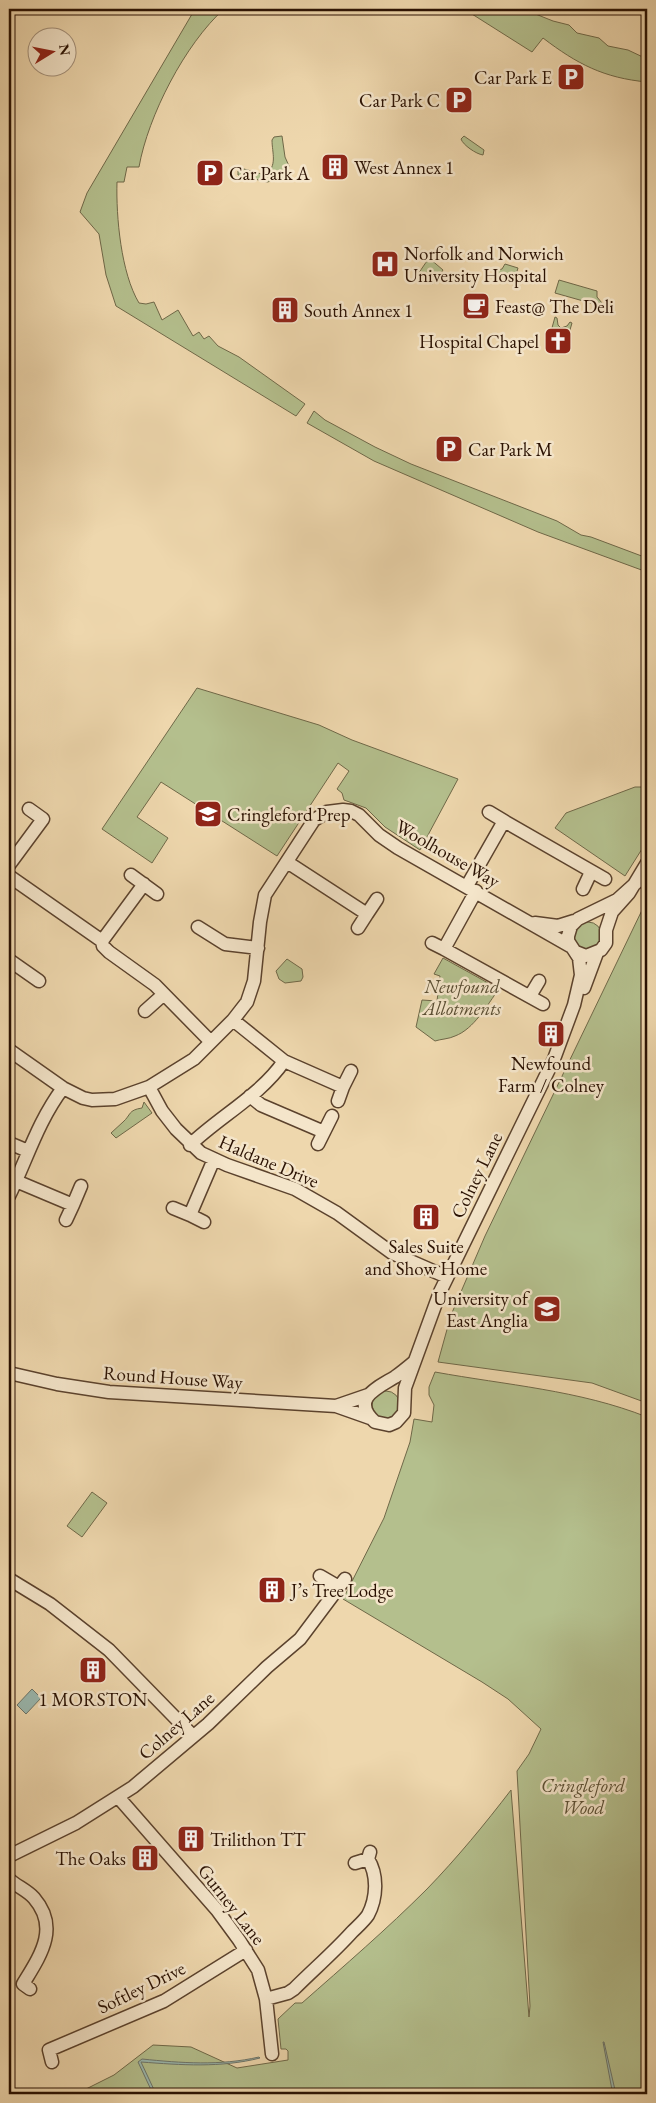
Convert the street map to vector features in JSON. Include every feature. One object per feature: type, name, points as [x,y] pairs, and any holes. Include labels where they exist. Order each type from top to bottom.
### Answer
[{"type":"street","points":[[9,865],[48,822],[29,809]]},
{"type":"street","name":"Woolhouse Way","points":[[9,1050],[63,1088],[83,1098],[103,1100],[115,1099],[149,1087],[194,1059],[233,1020],[247,1002],[254,981],[260,922],[265,895],[314,820],[328,812],[343,810],[359,815],[380,835],[398,848],[532,923],[573,949]]},
{"type":"street","points":[[489,812],[605,879]]},
{"type":"street","points":[[444,949],[504,821]]},
{"type":"street","points":[[287,862],[367,914]]},
{"type":"street","name":"Colney Lane","points":[[574,1005],[585,986],[597,953],[606,943],[606,930],[616,906],[636,882],[647,863]]},
{"type":"street","points":[[583,889],[591,872]]},
{"type":"street","points":[[131,875],[157,894]]},
{"type":"street","points":[[9,876],[102,941],[109,952],[155,985],[210,1042]]},
{"type":"street","name":"Colney Lane","points":[[370,1418],[382,1424],[396,1422],[404,1413],[405,1388],[447,1277],[554,1059],[574,1005],[581,970],[568,941],[568,930],[578,919],[613,902],[636,882]]},
{"type":"street","points":[[102,941],[144,884]]},
{"type":"street","points":[[358,928],[377,899]]},
{"type":"street","points":[[578,919],[592,917],[598,920],[606,930]]},
{"type":"street","name":"Woolhouse Way","points":[[532,923],[558,926],[578,919]]},
{"type":"street","points":[[198,927],[225,944],[258,948]]},
{"type":"street","points":[[432,943],[543,1004]]},
{"type":"street","points":[[573,949],[586,956],[597,953]]},
{"type":"street","points":[[9,960],[39,981]]},
{"type":"street","points":[[530,996],[539,981]]},
{"type":"street","points":[[145,1011],[164,994]]},
{"type":"street","points":[[233,1020],[284,1061],[343,1087]]},
{"type":"street","points":[[190,1144],[250,1096],[284,1061]]},
{"type":"street","points":[[338,1101],[351,1071]]},
{"type":"street","name":"Haldane Drive","points":[[149,1087],[162,1111],[190,1144],[214,1159],[295,1188],[338,1213],[392,1253],[447,1277]]},
{"type":"street","points":[[9,1196],[50,1106],[63,1088]]},
{"type":"street","points":[[250,1096],[261,1105],[324,1132]]},
{"type":"street","points":[[318,1144],[332,1116]]},
{"type":"street","points":[[9,1143],[28,1151]]},
{"type":"street","points":[[190,1215],[214,1159]]},
{"type":"street","points":[[16,1181],[72,1205]]},
{"type":"street","points":[[66,1220],[81,1186]]},
{"type":"street","points":[[173,1208],[204,1222]]},
{"type":"street","name":"Colney Lane","points":[[368,1395],[376,1387],[404,1371],[414,1362]]},
{"type":"street","name":"Round House Way","points":[[9,1373],[57,1384],[109,1392],[336,1406],[370,1418]]},
{"type":"street","points":[[382,1385],[396,1388],[405,1400]]},
{"type":"street","points":[[368,1395],[366,1403],[370,1418]]},
{"type":"street","name":"Round House Way","points":[[336,1406],[368,1395]]},
{"type":"street","name":"Colney Lane","points":[[9,1856],[76,1823],[119,1798],[194,1736],[300,1639],[342,1583],[320,1576]]},
{"type":"street","points":[[9,1578],[52,1605],[110,1650],[194,1736]]},
{"type":"street","name":"Gurney Lane","points":[[119,1798],[217,1910],[258,1970],[266,2000],[272,2054]]},
{"type":"street","points":[[266,2000],[288,1993],[294,1989],[367,1916],[374,1901],[375,1882],[373,1868],[369,1855],[355,1863]]},
{"type":"street","points":[[9,1879],[33,1897],[43,1911],[47,1929],[45,1942],[39,1958],[23,1984],[30,1989]]},
{"type":"street","name":"Softley Drive","points":[[49,2051],[164,2001],[246,1950]]},
{"type":"green space","points":[[195,9],[224,9],[196,41],[170,82],[151,126],[139,167],[127,167],[124,182],[117,182],[117,211],[124,261],[133,291],[139,303],[154,302],[162,320],[178,310],[193,336],[199,332],[204,339],[209,336],[218,346],[239,357],[305,404],[296,416],[116,306],[106,275],[99,234],[80,212],[87,193]]},
{"type":"green space","points":[[464,9],[523,9],[569,25],[577,33],[599,38],[608,46],[628,50],[647,59],[647,82],[617,77],[592,68],[543,38],[532,52]]},
{"type":"green space","points":[[282,136],[285,157],[289,166],[282,179],[267,182],[238,175],[238,171],[244,169],[265,175],[272,168],[273,163],[272,140],[274,137]]},
{"type":"green space","points":[[464,136],[484,150],[483,155],[473,151],[464,144],[461,139]]},
{"type":"green space","points":[[429,258],[443,270],[433,284],[418,274]]},
{"type":"green space","points":[[505,264],[518,268],[514,281],[494,275],[495,271],[502,269]]},
{"type":"green space","points":[[559,280],[597,291],[597,297],[602,303],[601,306],[555,293]]},
{"type":"green space","points":[[555,317],[561,328],[567,326],[570,322],[572,323],[567,340],[550,335]]},
{"type":"green space","points":[[314,411],[325,420],[411,464],[557,521],[581,535],[647,558],[647,572],[538,532],[374,461],[307,423]]},
{"type":"green space","name":"Cringleford Prep","points":[[197,688],[319,725],[352,740],[458,779],[420,850],[385,827],[366,808],[344,800],[342,793],[337,789],[349,771],[338,763],[277,856],[161,782],[137,817],[168,838],[152,863],[102,829]]},
{"type":"green space","points":[[635,787],[647,787],[647,841],[625,876],[555,828],[566,813]]},
{"type":"green space","points":[[647,902],[647,1403],[592,1383],[438,1362],[451,1315],[485,1236]]},
{"type":"green space","points":[[588,922],[598,926],[602,936],[598,946],[588,950],[578,946],[574,936],[578,926]]},
{"type":"green space","name":"Newfound Allotments","points":[[443,958],[499,989],[480,1016],[462,1033],[435,1041],[416,1027],[422,1000],[437,1001],[440,976],[434,974]]},
{"type":"green space","points":[[287,959],[302,969],[303,977],[301,981],[285,983],[279,979],[276,971]]},
{"type":"green space","points":[[144,1102],[152,1113],[116,1138],[111,1133],[132,1111],[142,1108]]},
{"type":"green space","name":"Cringleford Wood","points":[[435,1372],[569,1394],[595,1400],[647,1417],[647,2094],[76,2094],[114,2075],[153,2045],[191,2047],[237,2068],[288,2060],[288,2051],[281,2049],[278,2019],[295,2003],[302,2003],[381,1933],[427,1889],[471,1841],[511,1790],[529,2017],[530,2006],[517,1771],[529,1754],[541,1729],[508,1699],[343,1599],[384,1518],[410,1442],[414,1419],[432,1422],[434,1405],[429,1395],[429,1387]]},
{"type":"green space","points":[[386,1391],[396,1395],[400,1405],[396,1415],[386,1419],[376,1415],[372,1405],[376,1395]]},
{"type":"green space","points":[[92,1492],[107,1503],[82,1537],[67,1526]]},
{"type":"water","points":[[32,1689],[41,1698],[26,1714],[17,1705]]},
{"type":"water","points":[[603,2042],[615,2090],[647,2094],[547,2091],[547,2089],[612,2090]]},
{"type":"water","points":[[259,2057],[245,2061],[216,2064],[186,2065],[141,2062],[156,2094],[153,2094],[138,2062],[142,2059],[215,2063]]},
{"type":"place","name":"Car Park E","points":[[571,77]]},
{"type":"place","name":"Car Park C","points":[[459,100]]},
{"type":"place","name":"West Annex 1","points":[[335,167]]},
{"type":"place","name":"Car Park A","points":[[210,173]]},
{"type":"place","name":"Norfolk and Norwich University Hospital","points":[[385,264]]},
{"type":"place","name":"Feast@ The Deli","points":[[476,306]]},
{"type":"place","name":"South Annex 1","points":[[285,310]]},
{"type":"place","name":"Hospital Chapel","points":[[558,341]]},
{"type":"place","name":"Car Park M","points":[[449,449]]},
{"type":"place","name":"Cringleford Prep","points":[[208,814]]},
{"type":"place","name":"Newfound Farm / Colney","points":[[551,1034]]},
{"type":"place","name":"Sales Suite and Show Home","points":[[426,1217]]},
{"type":"place","name":"University of East Anglia","points":[[547,1309]]},
{"type":"place","name":"J’s Tree Lodge","points":[[272,1590]]},
{"type":"place","name":"1 MORSTON","points":[[93,1670]]},
{"type":"place","name":"Trilithon TT","points":[[191,1839]]},
{"type":"place","name":"The Oaks","points":[[145,1858]]}]
